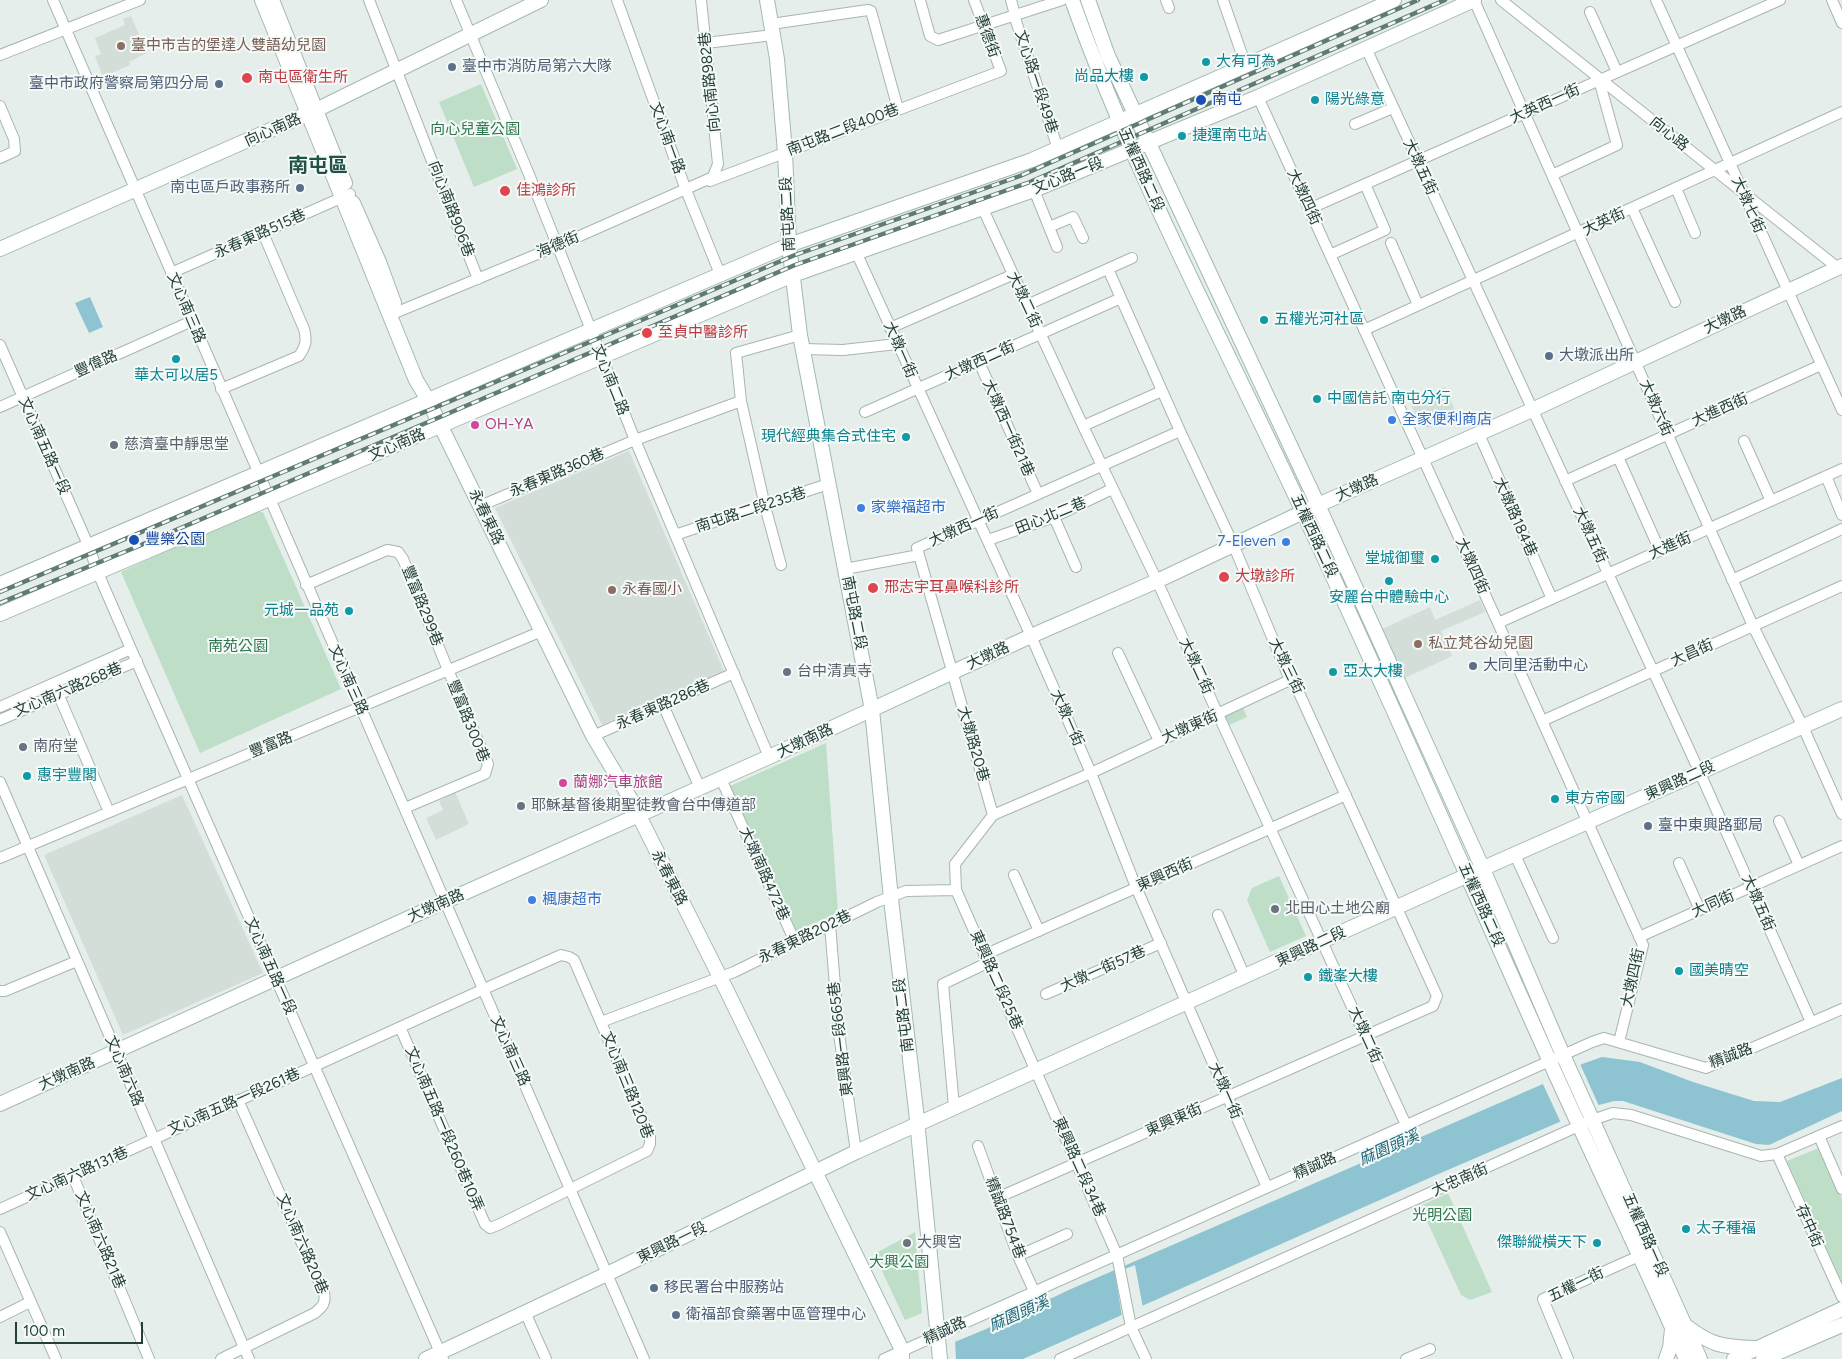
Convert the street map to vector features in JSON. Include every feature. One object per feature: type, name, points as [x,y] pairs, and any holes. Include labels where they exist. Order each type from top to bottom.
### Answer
[{"type":"main road","name":"永春東路","points":[[265,0],[346,196],[379,262],[394,313],[424,377],[428,400],[593,736],[630,798],[719,977],[902,1355]]},
{"type":"main road","name":"向心南路","points":[[0,249],[312,112],[540,0]]},
{"type":"main road","name":"南屯路二段","points":[[768,0],[777,59],[785,152],[789,244],[802,342],[872,710],[940,1353]]},
{"type":"main road","name":"五權西路二段","points":[[1072,0],[1093,60],[1119,122],[1177,249],[1303,512],[1468,875],[1577,1122]]},
{"type":"main road","name":"五權西路二段","points":[[1088,0],[1108,56],[1318,505],[1484,869],[1591,1116]]},
{"type":"main road","name":"文心路一段","points":[[789,244],[990,175],[1058,149],[1394,0]]},
{"type":"main road","name":"文心路一段","points":[[793,275],[1034,190],[1258,97],[1474,0]]},
{"type":"main road","name":"文心南路","points":[[0,584],[789,244]]},
{"type":"main road","name":"大墩路","points":[[872,710],[1031,636],[1157,581],[1318,505],[1532,410],[1840,267]]},
{"type":"main road","name":"文心南路","points":[[0,614],[793,275]]},
{"type":"main road","name":"東興路二段","points":[[917,1125],[1468,875],[1842,709]]},
{"type":"main road","name":"大墩南路","points":[[0,1104],[872,710]]},
{"type":"main road","name":"五權西路一段","points":[[1591,1116],[1679,1327],[1686,1359]]},
{"type":"main road","name":"五權西路一段","points":[[1577,1122],[1639,1256],[1679,1327],[1700,1359]]},
{"type":"main road","name":"東興路一段","points":[[426,1359],[441,1356],[525,1312],[856,1152],[917,1125]]},
{"type":"main road","points":[[1666,1359],[1679,1327],[1718,1345],[1734,1347],[1764,1356],[1842,1309]]},
{"type":"main road","points":[[1734,1359],[1764,1356],[1842,1325]]},
{"type":"street","name":"文心南三路","points":[[52,0],[644,1359]]},
{"type":"street","points":[[0,55],[140,0]]},
{"type":"street","name":"向心南路906巷","points":[[369,0],[478,278]]},
{"type":"street","name":"文心南二路","points":[[456,0],[528,172],[601,358],[769,757]]},
{"type":"street","name":"文心南一路","points":[[617,0],[686,190],[720,274]]},
{"type":"street","name":"向心南路982巷","points":[[701,0],[718,164]]},
{"type":"street","points":[[920,0],[930,36],[938,40],[1062,0]]},
{"type":"street","name":"惠德街","points":[[974,0],[1000,72]]},
{"type":"street","name":"文心路一段49巷","points":[[1011,0],[1058,149]]},
{"type":"street","points":[[1223,0],[1246,66]]},
{"type":"street","name":"大墩六街","points":[[1474,0],[1732,580],[1803,727],[1842,814]]},
{"type":"street","name":"向心路","points":[[1501,0],[1600,80],[1840,267]]},
{"type":"street","name":"大墩七街","points":[[1656,0],[1842,410]]},
{"type":"street","name":"大英西一街","points":[[1309,209],[1780,0]]},
{"type":"street","points":[[1836,5],[1842,23]]},
{"type":"street","points":[[706,43],[868,10],[872,11],[898,109]]},
{"type":"street","points":[[1590,12],[1617,72]]},
{"type":"street","name":"大墩五街","points":[[1366,48],[1700,773],[1811,1022]]},
{"type":"street","name":"南屯路二段400巷","points":[[686,190],[1000,72]]},
{"type":"street","points":[[1552,175],[1616,145],[1600,80]]},
{"type":"street","name":"大墩四街","points":[[1258,97],[1639,937],[1642,945],[1619,1042]]},
{"type":"street","points":[[0,106],[14,139],[15,151],[0,158]]},
{"type":"street","points":[[1355,124],[1393,108]]},
{"type":"street","name":"大英街","points":[[1364,330],[1842,112]]},
{"type":"street","name":"海德街","points":[[394,313],[557,246],[686,190],[713,177],[718,164]]},
{"type":"street","points":[[1330,255],[1385,230],[1365,184]]},
{"type":"street","points":[[1676,188],[1695,233]]},
{"type":"street","points":[[1034,190],[1056,247]]},
{"type":"street","name":"永春東路515巷","points":[[171,273],[346,196]]},
{"type":"street","points":[[1632,208],[1675,302]]},
{"type":"street","name":"大墩二街","points":[[983,209],[1112,489],[1157,581],[1406,1125]]},
{"type":"street","points":[[1049,227],[1074,217],[1082,238]]},
{"type":"street","points":[[221,389],[299,356],[305,347],[307,339],[304,329],[263,233]]},
{"type":"street","points":[[1391,243],[1418,306]]},
{"type":"street","name":"大墩一街","points":[[857,254],[1031,636],[1091,773],[1136,888],[1267,1188]]},
{"type":"street","points":[[1027,306],[1132,258]]},
{"type":"street","name":"大墩三街","points":[[1108,269],[1233,544],[1290,680],[1296,684],[1437,996],[1433,1006]]},
{"type":"street","points":[[890,328],[1012,275]]},
{"type":"street","name":"大墩西二街","points":[[865,412],[1121,298]]},
{"type":"street","name":"豐偉路","points":[[0,406],[192,321]]},
{"type":"street","points":[[781,565],[765,506],[741,401],[736,353],[802,342],[843,350],[897,344]]},
{"type":"street","name":"文心南五路一段","points":[[0,345],[136,661],[441,1356]]},
{"type":"street","name":"大墩西一街21巷","points":[[979,362],[1038,494]]},
{"type":"street","name":"大進西街","points":[[1565,481],[1821,365]]},
{"type":"street","points":[[1083,426],[1162,391]]},
{"type":"street","name":"永春東路360巷","points":[[480,506],[635,440],[741,401]]},
{"type":"street","name":"大墩西一街","points":[[953,672],[917,548],[1180,431]]},
{"type":"street","name":"大墩路184巷","points":[[1479,434],[1552,599]]},
{"type":"street","points":[[1744,441],[1771,501]]},
{"type":"street","points":[[1618,457],[1660,551]]},
{"type":"street","name":"大進街","points":[[1498,623],[1842,469]]},
{"type":"street","points":[[1826,476],[1842,515]]},
{"type":"street","name":"南屯路二段235巷","points":[[675,535],[828,484]]},
{"type":"street","name":"田心北二巷","points":[[988,540],[1054,517],[1112,489]]},
{"type":"street","points":[[1054,517],[1076,567]]},
{"type":"street","points":[[1732,580],[1842,529]]},
{"type":"street","name":"豐富路299巷","points":[[306,585],[387,550],[398,552],[403,559],[448,670]]},
{"type":"street","points":[[845,569],[919,554]]},
{"type":"street","name":"大昌街","points":[[1542,721],[1842,586]]},
{"type":"street","name":"豐富路","points":[[0,858],[542,631]]},
{"type":"street","name":"文心南六路268巷","points":[[0,707],[131,649]]},
{"type":"street","points":[[1118,652],[1159,740]]},
{"type":"street","name":"文心南六路268巷","points":[[0,720],[136,661]]},
{"type":"street","name":"豐富路300巷","points":[[405,808],[485,774],[488,764],[448,670]]},
{"type":"street","name":"大墩路20巷","points":[[953,672],[993,815]]},
{"type":"street","name":"永春東路286巷","points":[[593,736],[734,674]]},
{"type":"street","name":"大墩東街","points":[[993,815],[1091,773],[1290,680]]},
{"type":"street","points":[[53,684],[109,812]]},
{"type":"street","points":[[663,705],[700,788]]},
{"type":"street","name":"大墩南路472巷","points":[[721,779],[794,942]]},
{"type":"street","name":"文心南六路","points":[[0,782],[249,1359]]},
{"type":"street","name":"東興西街","points":[[954,1107],[943,984],[1039,930],[1346,795]]},
{"type":"street","points":[[956,890],[955,864],[993,815]]},
{"type":"street","points":[[1779,821],[1799,865]]},
{"type":"street","name":"大同街","points":[[1639,937],[1842,846]]},
{"type":"street","points":[[1516,855],[1552,938]]},
{"type":"street","points":[[1679,863],[1700,910]]},
{"type":"street","points":[[1014,875],[1039,930]]},
{"type":"street","name":"永春東路202巷","points":[[601,1022],[734,972],[830,925],[906,891],[956,890]]},
{"type":"street","name":"東興路二段25巷","points":[[956,890],[1036,1070]]},
{"type":"street","points":[[1218,915],[1245,976]]},
{"type":"street","name":"東興路一段665巷","points":[[830,925],[839,1034],[856,1152]]},
{"type":"street","name":"大墩一街57巷","points":[[1046,994],[1161,943]]},
{"type":"street","name":"文心南三路120巷","points":[[484,989],[561,955],[574,960],[650,1136],[650,1144],[647,1151],[490,1228]]},
{"type":"street","points":[[0,991],[6,991],[77,961]]},
{"type":"street","name":"文心南五路一段261巷","points":[[154,1139],[484,989]]},
{"type":"street","name":"東興東街","points":[[997,1198],[1433,1006]]},
{"type":"street","name":"精誠路","points":[[884,1359],[902,1355],[939,1333],[1034,1290],[1118,1259],[1267,1188],[1406,1125],[1553,1067],[1604,1038],[1706,1068],[1842,1009]]},
{"type":"street","name":"文心南五路一段260巷10弄","points":[[400,1027],[485,1224],[490,1228]]},
{"type":"street","name":"東興路二段34巷","points":[[1036,1070],[1118,1259],[1130,1322],[1146,1359]]},
{"type":"street","name":"文心南六路20巷","points":[[238,1100],[326,1301],[323,1307],[315,1313],[244,1348]]},
{"type":"street","name":"大忠南街","points":[[1060,1359],[1130,1322],[1591,1116],[1613,1113],[1630,1115],[1761,1156],[1777,1154],[1842,1126]]},
{"type":"street","points":[[1819,1136],[1842,1189]]},
{"type":"street","name":"文心南六路131巷","points":[[0,1209],[154,1139]]},
{"type":"street","name":"精誠路754巷","points":[[978,1146],[1018,1256],[1034,1290]]},
{"type":"street","name":"存中街","points":[[1777,1154],[1842,1297]]},
{"type":"street","name":"文心南六路21巷","points":[[73,1176],[149,1359]]},
{"type":"street","points":[[0,1232],[56,1359]]},
{"type":"street","points":[[1018,1256],[1066,1234]]},
{"type":"street","name":"五權一街","points":[[1568,1359],[1543,1299],[1639,1256]]},
{"type":"street","points":[[0,1317],[30,1302]]},
{"type":"street","points":[[525,1312],[546,1359]]},
{"type":"street","points":[[221,1359],[244,1348]]},
{"type":"street","points":[[1406,1359],[1430,1348]]},
{"type":"shaded area","name":"臺中市吉的堡達人雙語幼兒園","points":[[131,16],[147,53],[129,62],[130,65],[103,77],[95,56],[101,54],[95,38],[125,25],[123,19]]},
{"type":"shaded area","points":[[1445,387],[1457,415],[1428,428],[1420,424],[1410,403]]},
{"type":"shaded area","name":"永春國小","points":[[629,451],[724,671],[602,725],[495,508]]},
{"type":"shaded area","name":"私立梵谷幼兒園","points":[[1480,600],[1485,612],[1441,631],[1452,656],[1405,678],[1382,629],[1430,607],[1435,620]]},
{"type":"shaded area","points":[[455,792],[469,824],[436,840],[426,818],[443,810],[439,801]]},
{"type":"shaded area","points":[[182,795],[263,973],[123,1035],[44,855]]},
{"type":"green space","name":"向心兒童公園","points":[[481,84],[517,169],[474,187],[439,102]]},
{"type":"green space","name":"南苑公園","points":[[251,512],[263,512],[341,689],[200,753],[121,572]]},
{"type":"green space","points":[[1242,705],[1247,717],[1225,727],[1219,715]]},
{"type":"green space","points":[[826,743],[838,913],[793,932],[728,787]]},
{"type":"green space","points":[[1279,876],[1306,936],[1270,952],[1247,900],[1252,888]]},
{"type":"green space","points":[[1819,1148],[1842,1199],[1842,1283],[1787,1161]]},
{"type":"green space","name":"光明公園","points":[[1448,1193],[1492,1292],[1470,1300],[1461,1295],[1420,1206]]},
{"type":"green space","name":"大興公園","points":[[915,1232],[922,1313],[905,1320],[874,1254]]},
{"type":"water","points":[[90,297],[103,327],[89,333],[75,303]]},
{"type":"water","name":"麻園頭溪","points":[[1602,1057],[1640,1062],[1693,1082],[1754,1101],[1780,1102],[1842,1078],[1842,1111],[1769,1145],[1756,1144],[1623,1101],[1599,1105],[1436,1175],[1023,1359],[914,1359],[1543,1084],[1582,1064]]},
{"type":"pier","points":[[1580,1064],[1599,1106],[1561,1123],[1542,1082]]},
{"type":"pier","points":[[1135,1265],[1143,1308],[1122,1317],[1115,1273]]},
{"type":"pier","points":[[955,1339],[956,1359],[911,1359],[913,1357]]},
{"type":"railway","points":[[0,592],[795,255],[1020,176],[1418,0]]},
{"type":"railway","points":[[0,603],[134,548],[795,265],[1030,182],[1445,0]]},
{"type":"place","name":"臺中市吉的堡達人雙語幼兒園","points":[[121,46]]},
{"type":"place","name":"大有可為","points":[[1206,62]]},
{"type":"place","name":"臺中市消防局第六大隊","points":[[452,67]]},
{"type":"place","name":"尚品大樓","points":[[1144,77]]},
{"type":"place","name":"南屯區衛生所","points":[[247,78]]},
{"type":"place","name":"臺中市政府警察局第四分局","points":[[219,84]]},
{"type":"place","name":"南屯","points":[[1201,100]]},
{"type":"place","name":"陽光綠意","points":[[1315,100]]},
{"type":"place","name":"捷運南屯站","points":[[1182,136]]},
{"type":"place","name":"南屯區戶政事務所","points":[[300,188]]},
{"type":"place","name":"佳鴻診所","points":[[505,191]]},
{"type":"place","name":"五權光河社區","points":[[1264,320]]},
{"type":"place","name":"至貞中醫診所","points":[[647,333]]},
{"type":"place","name":"大墩派出所","points":[[1549,356]]},
{"type":"place","name":"華太可以居5","points":[[176,359]]},
{"type":"place","name":"中國信託 南屯分行","points":[[1317,399]]},
{"type":"place","name":"全家便利商店","points":[[1392,420]]},
{"type":"place","name":"OH-YA","points":[[475,425]]},
{"type":"place","name":"現代經典集合式住宅","points":[[906,437]]},
{"type":"place","name":"慈濟臺中靜思堂","points":[[114,445]]},
{"type":"place","name":"家樂福超市","points":[[861,508]]},
{"type":"place","name":"豐樂公園","points":[[134,540]]},
{"type":"place","name":"7-Eleven","points":[[1286,542]]},
{"type":"place","name":"堂城御璽","points":[[1435,559]]},
{"type":"place","name":"大墩診所","points":[[1224,577]]},
{"type":"place","name":"安麗台中體驗中心","points":[[1389,581]]},
{"type":"place","name":"邢志宇耳鼻喉科診所","points":[[873,588]]},
{"type":"place","name":"永春國小","points":[[612,590]]},
{"type":"place","name":"元城一品苑","points":[[349,611]]},
{"type":"place","name":"私立梵谷幼兒園","points":[[1418,644]]},
{"type":"place","name":"大同里活動中心","points":[[1473,666]]},
{"type":"place","name":"台中清真寺","points":[[787,672]]},
{"type":"place","name":"亞太大樓","points":[[1333,672]]},
{"type":"place","name":"南府堂","points":[[23,747]]},
{"type":"place","name":"惠宇豐閣","points":[[27,776]]},
{"type":"place","name":"蘭娜汽車旅館","points":[[563,783]]},
{"type":"place","name":"東方帝國","points":[[1555,799]]},
{"type":"place","name":"耶穌基督後期聖徒教會台中傳道部","points":[[521,806]]},
{"type":"place","name":"臺中東興路郵局","points":[[1648,826]]},
{"type":"place","name":"楓康超市","points":[[532,900]]},
{"type":"place","name":"北田心土地公廟","points":[[1275,909]]},
{"type":"place","name":"國美晴空","points":[[1679,971]]},
{"type":"place","name":"鐵峯大樓","points":[[1308,977]]},
{"type":"place","name":"太子種福","points":[[1686,1229]]},
{"type":"place","name":"大興宮","points":[[907,1243]]},
{"type":"place","name":"傑聯縱橫天下","points":[[1597,1243]]},
{"type":"place","name":"移民署台中服務站","points":[[654,1288]]},
{"type":"place","name":"衛福部食藥署中區管理中心","points":[[676,1315]]},
{"type":"district","name":"南屯區","points":[[318,166]]}]
